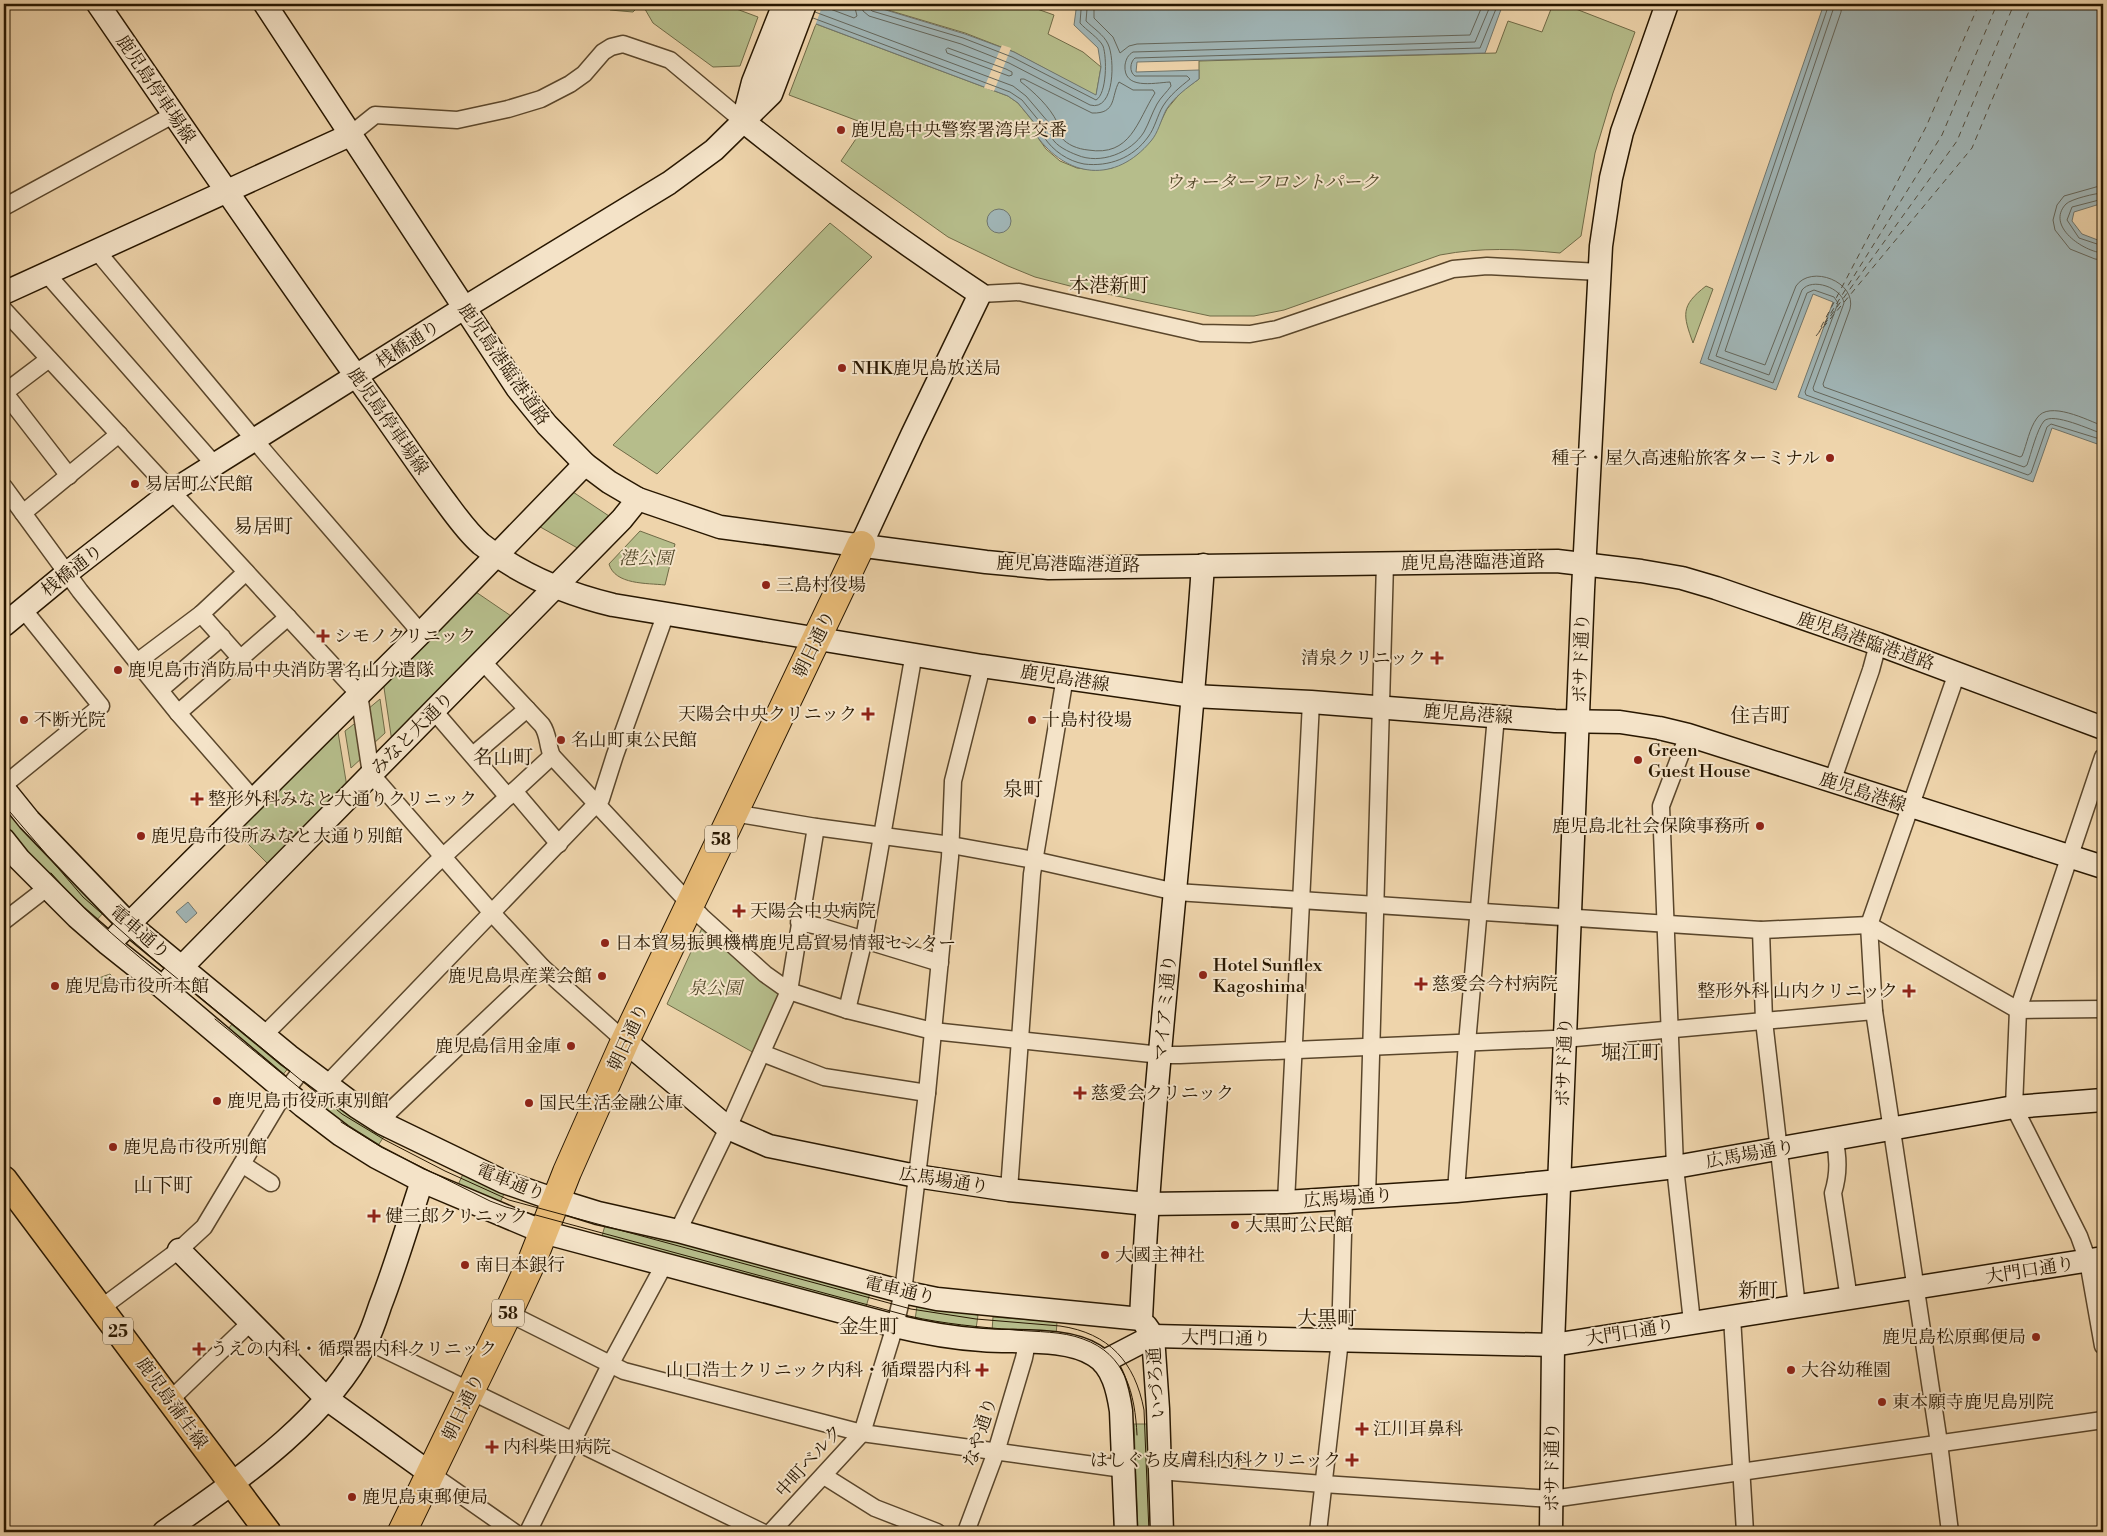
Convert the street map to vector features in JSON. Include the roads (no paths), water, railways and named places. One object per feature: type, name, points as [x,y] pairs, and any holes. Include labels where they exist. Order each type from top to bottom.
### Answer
[{"type":"highway","name":"朝日通り","points":[[402,1532],[508,1313],[625,1041],[861,546]]},
{"type":"main road","name":"鹿児島蒲生線","points":[[4,1179],[268,1532]]},
{"type":"street","name":"鹿児島停車場線","points":[[98,4],[356,377],[459,521],[480,543],[526,573],[555,586],[596,600],[817,637]]},
{"type":"street","name":"鹿児島港臨港道路","points":[[265,4],[517,388],[547,426],[585,464],[609,482],[638,499],[720,527],[986,562],[1049,568],[1585,562],[1682,578],[1716,588],[1878,644],[2103,728]]},
{"type":"street","points":[[743,121],[753,82],[785,19],[805,4]]},
{"type":"street","name":"ボサド通り","points":[[1552,1532],[1553,1344],[1564,1039],[1585,562],[1603,228],[1617,152],[1626,118],[1667,4]]},
{"type":"street","points":[[4,293],[350,135],[375,115],[457,120],[508,109],[541,99],[570,84],[584,74],[603,52],[610,47],[623,44],[670,60],[780,151],[923,256],[980,294],[1019,292],[1201,333],[1250,334],[1278,329],[1452,269],[1487,266],[1600,272]]},
{"type":"street","points":[[4,207],[173,115]]},
{"type":"street","name":"桟橋通り","points":[[4,625],[171,492],[464,308],[670,183],[714,150],[743,121]]},
{"type":"street","points":[[96,250],[255,440],[421,633]]},
{"type":"street","points":[[46,273],[214,464]]},
{"type":"street","points":[[861,546],[980,294]]},
{"type":"street","points":[[4,310],[359,694],[371,774],[492,913],[542,967],[625,1041]]},
{"type":"street","points":[[49,359],[4,392],[69,476]]},
{"type":"street","points":[[23,513],[119,434]]},
{"type":"street","points":[[108,944],[421,633],[585,464]]},
{"type":"street","points":[[4,487],[67,573],[137,662],[178,713],[254,800]]},
{"type":"street","name":"みなと大通り","points":[[162,987],[434,711],[638,499]]},
{"type":"street","points":[[1367,1198],[1385,563]]},
{"type":"street","name":"マイアミ通り","points":[[1147,1328],[1147,1204],[1176,892],[1203,565]]},
{"type":"street","points":[[137,662],[201,614],[246,572]]},
{"type":"street","points":[[4,787],[101,706],[23,609]]},
{"type":"street","points":[[326,1084],[601,799],[666,613]]},
{"type":"street","points":[[201,614],[241,659]]},
{"type":"street","points":[[178,713],[288,618]]},
{"type":"street","points":[[160,690],[222,637]]},
{"type":"street","name":"鹿児島港線","points":[[817,637],[982,666],[1193,696],[1639,724],[1688,735],[2103,867]]},
{"type":"street","points":[[1832,782],[1871,670],[1878,644]]},
{"type":"street","points":[[847,1010],[864,939],[914,653]]},
{"type":"street","points":[[482,660],[548,734],[549,750],[552,756],[595,805],[690,905],[765,974],[789,991],[847,1010],[933,1031],[1161,1055],[1564,1039],[1874,1011]]},
{"type":"street","name":"中町ベルク","points":[[771,1532],[862,1433],[895,1326],[903,1292],[927,1094],[951,845],[954,781],[982,666]]},
{"type":"street","points":[[1950,1532],[1893,1128],[1874,1011],[1869,925],[1957,673]]},
{"type":"street","points":[[1009,1190],[1034,860],[1065,677]]},
{"type":"street","points":[[1286,1202],[1311,702]]},
{"type":"street","points":[[473,755],[526,709]]},
{"type":"street","points":[[434,711],[473,755],[559,844]]},
{"type":"street","points":[[1456,1191],[1496,716]]},
{"type":"street","points":[[1688,735],[1661,806],[1675,1167],[1692,1322]]},
{"type":"street","points":[[264,1035],[443,857],[552,756]]},
{"type":"street","points":[[2103,757],[2018,1010],[2014,1108],[2079,1236],[2095,1260],[2103,1346]]},
{"type":"street","name":"電車通り","points":[[4,787],[29,820],[129,924],[304,1067],[382,1123],[504,1182],[598,1213],[678,1231],[903,1292],[937,1299],[1147,1328]]},
{"type":"street","points":[[733,813],[816,827],[951,845],[1034,860],[1176,892],[1762,930],[1869,925],[2018,1010],[2103,1009]]},
{"type":"street","points":[[678,1231],[728,1128],[789,991],[816,827]]},
{"type":"street","name":"電車通り","points":[[4,840],[19,859],[77,917],[285,1092],[341,1135],[376,1157],[422,1181],[543,1232],[664,1265],[895,1326],[946,1337],[1071,1346],[1095,1355],[1103,1362]]},
{"type":"street","points":[[4,922],[48,887]]},
{"type":"street","points":[[799,922],[864,939],[940,963]]},
{"type":"street","points":[[1762,930],[1764,1021],[1797,1307]]},
{"type":"street","points":[[382,1123],[390,1111],[542,967]]},
{"type":"street","name":"広馬場通り","points":[[625,1041],[728,1128],[769,1146],[916,1176],[1009,1190],[1147,1204],[1286,1202],[1367,1198],[1559,1181],[1675,1167],[2014,1108],[2103,1100]]},
{"type":"street","points":[[762,1053],[824,1077],[927,1094]]},
{"type":"street","points":[[101,1308],[179,1250],[204,1227],[285,1092],[304,1067]]},
{"type":"street","points":[[1834,1139],[1837,1151],[1838,1176],[1834,1193],[1849,1298]]},
{"type":"street","points":[[242,1164],[272,1183]]},
{"type":"street","points":[[164,1532],[232,1483],[309,1418],[327,1399],[350,1369],[367,1341],[393,1272],[422,1181]]},
{"type":"street","points":[[1318,1532],[1340,1340],[1344,1199]]},
{"type":"street","points":[[179,1250],[327,1399],[514,1532]]},
{"type":"street","name":"大門口通り","points":[[1147,1328],[1340,1340],[1553,1344],[2095,1260]]},
{"type":"street","points":[[528,1532],[610,1365],[664,1265]]},
{"type":"street","points":[[508,1313],[624,1371],[862,1433],[1123,1469]]},
{"type":"street","points":[[1732,1317],[1745,1532]]},
{"type":"street","points":[[170,1400],[251,1322]]},
{"type":"street","name":"いづろ通","points":[[1126,1532],[1122,1411],[1119,1393],[1112,1376],[1103,1362],[1147,1328],[1158,1409],[1162,1532]]},
{"type":"street","points":[[367,1341],[762,1532]]},
{"type":"street","name":"なや通り","points":[[966,1532],[996,1452],[1024,1358],[1026,1343]]},
{"type":"street","points":[[1159,1470],[1323,1484],[1552,1499],[2103,1420]]},
{"type":"street","points":[[824,1476],[875,1508],[936,1532]]},
{"type":"water","points":[[763,4],[866,4],[965,34],[1014,52],[1096,95],[1101,67],[1098,48],[1074,25],[1076,10],[1071,4],[1503,4],[1485,53],[1137,62],[1136,72],[1199,70],[1199,79],[1169,105],[1153,138],[1137,155],[1122,164],[1107,169],[1092,170],[1077,167],[1062,160],[1048,149],[1036,135],[1041,131],[1018,103],[1008,96]]},
{"type":"water","points":[[1824,4],[2103,4],[2103,203],[2074,212],[2072,221],[2082,234],[2103,242],[2103,446],[2052,428],[2033,482],[1798,397],[1833,302],[1813,294],[1776,390],[1700,363]]},
{"type":"water","points":[[999,209],[1004,210],[1010,216],[1010,226],[1004,232],[999,233],[994,232],[988,226],[987,221],[988,216],[994,210]]},
{"type":"water","points":[[188,902],[197,913],[186,923],[176,912]]},
{"type":"tram line","points":[[4,805],[83,897],[151,957],[342,1114],[385,1140],[445,1171],[509,1200],[911,1309],[976,1319],[1060,1326],[1093,1335],[1106,1343],[1126,1364],[1134,1378],[1144,1410],[1149,1532]]},
{"type":"tram line","points":[[51,873],[96,919],[178,989]]},
{"type":"tram line","points":[[215,1019],[302,1090]]},
{"type":"tram line","points":[[341,1122],[381,1147],[490,1201],[506,1207],[909,1316],[962,1325],[1058,1333],[1083,1339],[1098,1346],[1109,1355],[1125,1377],[1134,1405],[1137,1435]]},
{"type":"place","name":"鹿児島中央警察署湾岸交番","points":[[841,130]]},
{"type":"place","name":"NHK鹿児島放送局","points":[[842,368]]},
{"type":"place","name":"種子・屋久高速船旅客ターミナル","points":[[1830,458]]},
{"type":"place","name":"易居町公民館","points":[[135,484]]},
{"type":"place","name":"三島村役場","points":[[766,585]]},
{"type":"place","name":"シモノクリニック","points":[[323,636]]},
{"type":"place","name":"清泉クリニック","points":[[1437,658]]},
{"type":"place","name":"鹿児島市消防局中央消防署名山分遣隊","points":[[118,670]]},
{"type":"place","name":"天陽会中央クリニック","points":[[868,714]]},
{"type":"place","name":"不断光院","points":[[24,720]]},
{"type":"place","name":"十島村役場","points":[[1032,720]]},
{"type":"place","name":"名山町東公民館","points":[[561,740]]},
{"type":"place","name":"Green Guest House","points":[[1638,760]]},
{"type":"place","name":"整形外科みなと大通りクリニック","points":[[197,799]]},
{"type":"place","name":"鹿児島北社会保険事務所","points":[[1760,826]]},
{"type":"place","name":"鹿児島市役所みなと大通り別館","points":[[141,836]]},
{"type":"place","name":"天陽会中央病院","points":[[739,911]]},
{"type":"place","name":"日本貿易振興機構鹿児島貿易情報センター","points":[[605,943]]},
{"type":"place","name":"Hotel Sunflex Kagoshima","points":[[1203,975]]},
{"type":"place","name":"鹿児島県産業会館","points":[[602,976]]},
{"type":"place","name":"慈愛会今村病院","points":[[1421,984]]},
{"type":"place","name":"鹿児島市役所本館","points":[[55,986]]},
{"type":"place","name":"整形外科 山内クリニック","points":[[1909,991]]},
{"type":"place","name":"鹿児島信用金庫","points":[[571,1046]]},
{"type":"place","name":"慈愛会クリニック","points":[[1080,1093]]},
{"type":"place","name":"鹿児島市役所東別館","points":[[217,1101]]},
{"type":"place","name":"国民生活金融公庫","points":[[529,1103]]},
{"type":"place","name":"鹿児島市役所別館","points":[[113,1147]]},
{"type":"place","name":"健三郎クリニック","points":[[374,1216]]},
{"type":"place","name":"大黒町公民館","points":[[1235,1225]]},
{"type":"place","name":"大國主神社","points":[[1105,1255]]},
{"type":"place","name":"南日本銀行","points":[[465,1265]]},
{"type":"place","name":"鹿児島松原郵便局","points":[[2036,1337]]},
{"type":"place","name":"うえの内科・循環器内科クリニック","points":[[199,1349]]},
{"type":"place","name":"山口浩士クリニック内科・循環器内科","points":[[982,1370]]},
{"type":"place","name":"大谷幼稚園","points":[[1791,1370]]},
{"type":"place","name":"東本願寺鹿児島別院","points":[[1882,1402]]},
{"type":"place","name":"江川耳鼻科","points":[[1362,1429]]},
{"type":"place","name":"内科柴田病院","points":[[492,1447]]},
{"type":"place","name":"はしぐち皮膚科内科クリニック","points":[[1352,1460]]},
{"type":"place","name":"鹿児島東郵便局","points":[[352,1497]]},
{"type":"district","name":"本港新町","points":[[1109,285]]},
{"type":"district","name":"易居町","points":[[263,526]]},
{"type":"district","name":"住吉町","points":[[1760,715]]},
{"type":"district","name":"名山町","points":[[503,757]]},
{"type":"district","name":"泉町","points":[[1023,789]]},
{"type":"district","name":"堀江町","points":[[1631,1052]]},
{"type":"district","name":"山下町","points":[[163,1185]]},
{"type":"district","name":"新町","points":[[1758,1290]]},
{"type":"district","name":"大黒町","points":[[1327,1318]]},
{"type":"district","name":"金生町","points":[[869,1326]]},
{"type":"park label","name":"ウォーターフロントパーク","points":[[1272,182]]},
{"type":"park label","name":"港公園","points":[[646,558]]},
{"type":"park label","name":"泉公園","points":[[715,988]]}]
